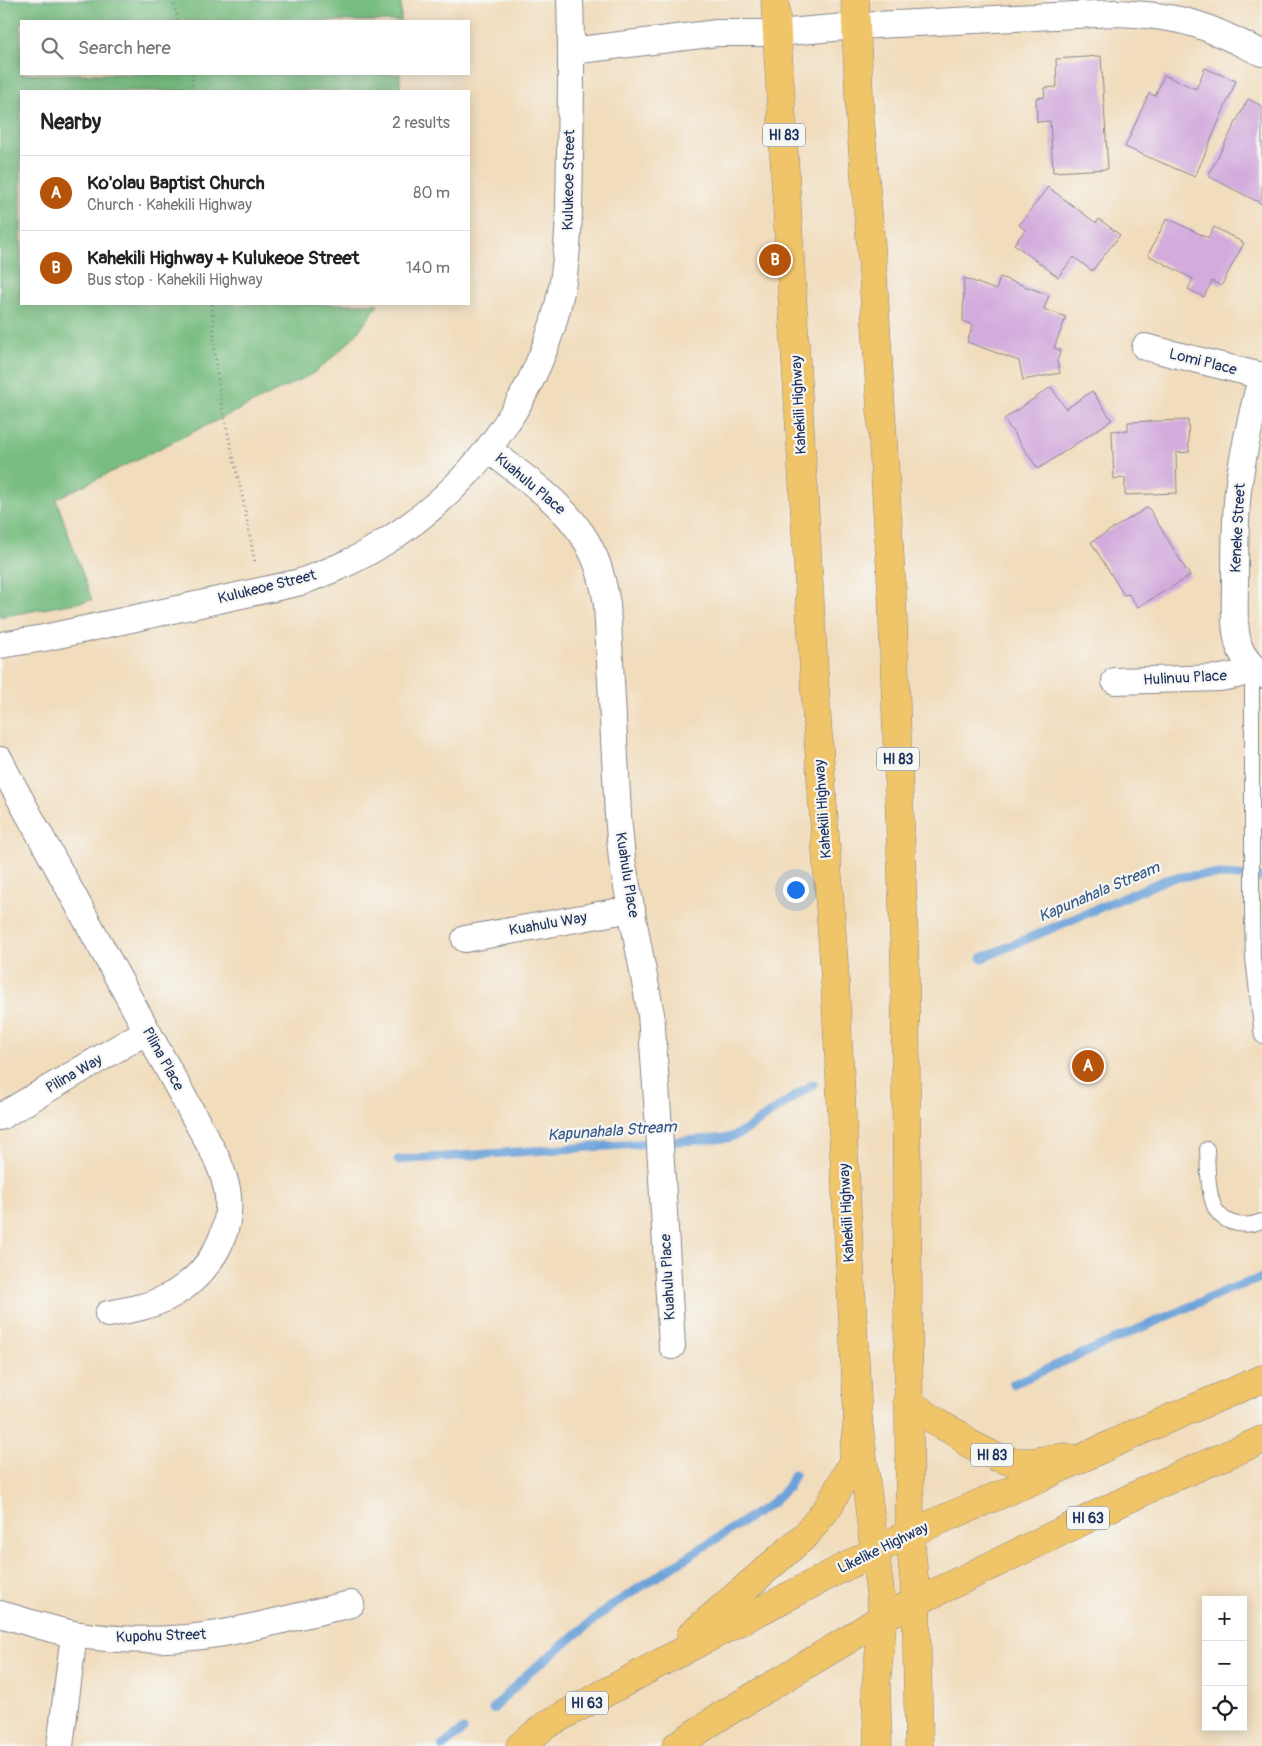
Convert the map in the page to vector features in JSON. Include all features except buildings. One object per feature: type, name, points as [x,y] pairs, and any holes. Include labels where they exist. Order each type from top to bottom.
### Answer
[{"type":"main road","name":"Kahekili Highway","points":[[775,0],[815,696],[834,964],[858,1418],[883,1617]]},
{"type":"main road","name":"HI 83","points":[[856,13],[860,118],[872,259],[892,602],[905,966],[907,1401],[941,1425],[958,1434],[974,1447],[1013,1462],[1030,1462],[1091,1454]]},
{"type":"main road","name":"Likelike Highway","points":[[520,1746],[546,1725],[658,1664],[910,1533],[1037,1479],[1155,1424],[1262,1378]]},
{"type":"main road","points":[[907,1401],[910,1533],[916,1602],[919,1746]]},
{"type":"main road","points":[[658,1664],[806,1535],[829,1506],[852,1463],[858,1418]]},
{"type":"main road","name":"HI 63","points":[[676,1746],[716,1719],[849,1640],[883,1617],[1157,1485],[1262,1440]]},
{"type":"main road","name":"HI 83","points":[[878,1746],[876,1685],[883,1617]]},
{"type":"street","name":"Kulukeoe Street","points":[[0,644],[44,638],[301,582],[339,567],[376,548],[410,526],[442,500],[471,471],[518,404],[537,367],[552,328],[562,288],[568,246],[572,50],[570,0]]},
{"type":"street","points":[[572,50],[717,33],[776,32],[856,13],[1115,7],[1195,24],[1222,34],[1262,53]]},
{"type":"street","name":"Lomi Place","points":[[1145,347],[1262,375]]},
{"type":"street","name":"Keneke Street","points":[[1257,671],[1245,658],[1239,647],[1236,635],[1235,540],[1238,491],[1244,452],[1262,375]]},
{"type":"street","name":"Kuahulu Place","points":[[488,449],[567,515],[582,534],[593,554],[602,578],[607,604],[622,860],[651,1014],[672,1346]]},
{"type":"street","name":"Hulinuu Place","points":[[1115,682],[1228,677],[1257,671]]},
{"type":"street","name":"Pilina Place","points":[[0,760],[6,775],[214,1153],[223,1172],[227,1191],[228,1212],[218,1248],[196,1278],[181,1290],[165,1298],[142,1307],[108,1314]]},
{"type":"street","name":"Kuahulu Way","points":[[465,939],[632,909]]},
{"type":"street","name":"Pilina Way","points":[[0,1117],[147,1032]]},
{"type":"street","name":"Kupohu Street","points":[[0,1614],[38,1626],[74,1634],[146,1640],[218,1634],[351,1604]]},
{"type":"street","points":[[60,1746],[74,1634]]},
{"type":"lane","points":[[1257,671],[1252,889],[1253,958],[1262,1036]]},
{"type":"lane","points":[[1207,1149],[1211,1200],[1216,1210],[1223,1218],[1243,1226],[1253,1225],[1262,1221]]},
{"type":"path","points":[[173,0],[178,20]]},
{"type":"path","points":[[192,75],[193,90]]},
{"type":"path","points":[[212,305],[221,404],[243,500],[260,590]]},
{"type":"green space","points":[[0,0],[401,0],[401,20],[20,20],[20,75],[400,75],[400,90],[20,90],[20,305],[377,305],[349,342],[312,374],[56,499],[92,600],[0,617]]},
{"type":"waterway","name":"Kapunahala Stream","points":[[982,958],[1165,880],[1201,875],[1262,878]]},
{"type":"waterway","name":"Kapunahala Stream","points":[[398,1160],[728,1138],[743,1132],[813,1084]]},
{"type":"waterway","points":[[1013,1384],[1232,1288],[1262,1278]]},
{"type":"waterway","points":[[493,1709],[526,1675],[611,1606],[772,1503],[788,1487],[794,1474]]},
{"type":"waterway","points":[[442,1746],[463,1730]]},
{"type":"place","name":"Kahekili Highway + Kulukeoe Street","points":[[775,260]]},
{"type":"place","name":"Ko'olau Baptist Church","points":[[1088,1066]]}]
